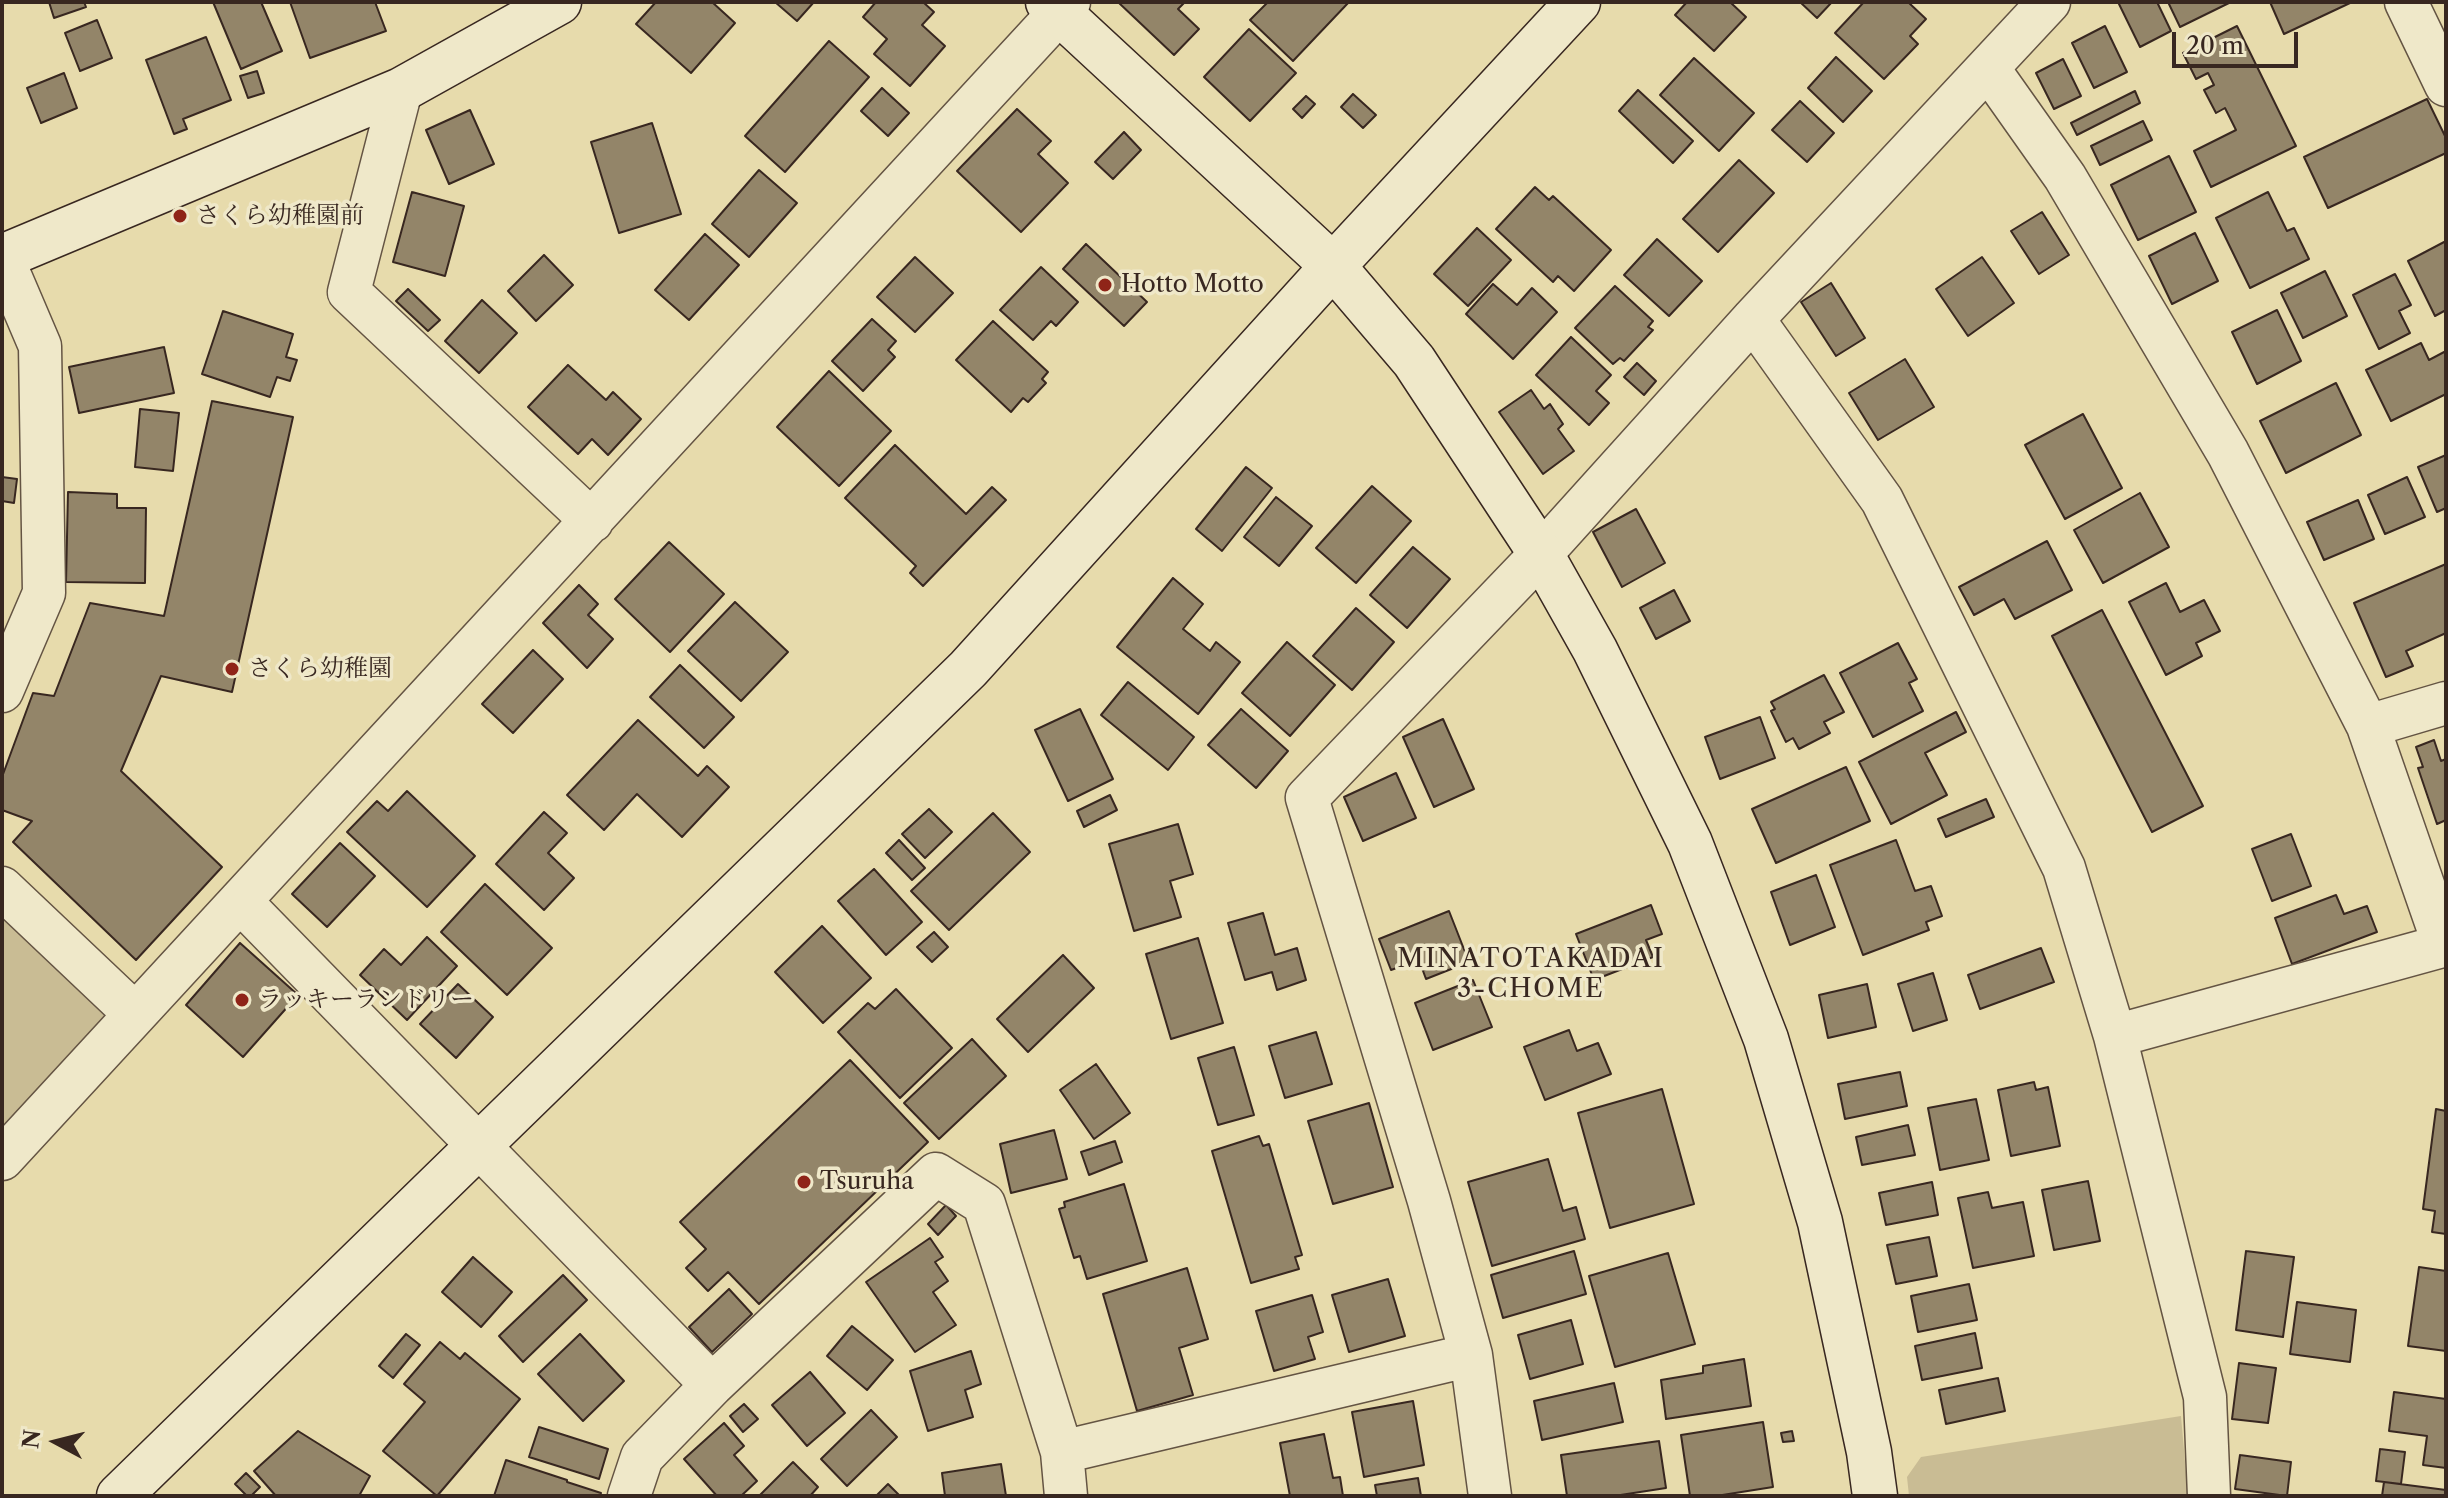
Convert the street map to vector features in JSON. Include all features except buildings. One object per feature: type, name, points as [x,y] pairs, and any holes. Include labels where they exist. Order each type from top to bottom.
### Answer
[{"type":"street","points":[[119,1496],[968,669],[1333,266],[1578,2]]},
{"type":"street","points":[[1490,1496],[1471,1355],[1429,1201],[1307,798],[1541,554],[1753,319],[2049,2]]},
{"type":"street","points":[[2406,2],[2446,85]]},
{"type":"street","points":[[2,1159],[592,521],[1059,6],[1333,266],[1414,361],[1541,554],[1595,650],[1690,843],[1766,1039],[1820,1222],[1869,1452],[1875,1496]]},
{"type":"street","points":[[2,691],[11,647],[44,593],[40,346],[2,257],[401,90],[538,7]]},
{"type":"street","points":[[1988,68],[2065,177],[2220,440],[2368,726],[2445,945],[2115,1036]]},
{"type":"street","points":[[401,90],[349,292],[592,521]]},
{"type":"street","points":[[1753,319],[1882,500],[2064,868],[2115,1036],[2205,1397],[2209,1496]]},
{"type":"street","points":[[2368,726],[2446,703]]},
{"type":"street","points":[[2,888],[135,1014]]},
{"type":"street","points":[[240,901],[712,1385]]},
{"type":"street","points":[[629,1496],[642,1457],[712,1385],[936,1174],[984,1204],[1062,1452],[1066,1496]]},
{"type":"street","points":[[1062,1452],[1471,1355]]},
{"type":"shaded area","points":[[2,888],[135,1014],[2,1159]]},
{"type":"shaded area","points":[[2181,1416],[2188,1496],[1909,1496],[1907,1477],[1921,1457]]},
{"type":"place","name":"さくら幼稚園前","points":[[180,216]]},
{"type":"place","name":"Hotto Motto","points":[[1105,285]]},
{"type":"place","name":"さくら幼稚園","points":[[232,669]]},
{"type":"place","name":"ラッキーランドリー","points":[[242,1000]]},
{"type":"place","name":"Tsuruha","points":[[804,1182]]},
{"type":"district","name":"MINATOTAKADAI 3-CHOME","points":[[1531,974]]}]
